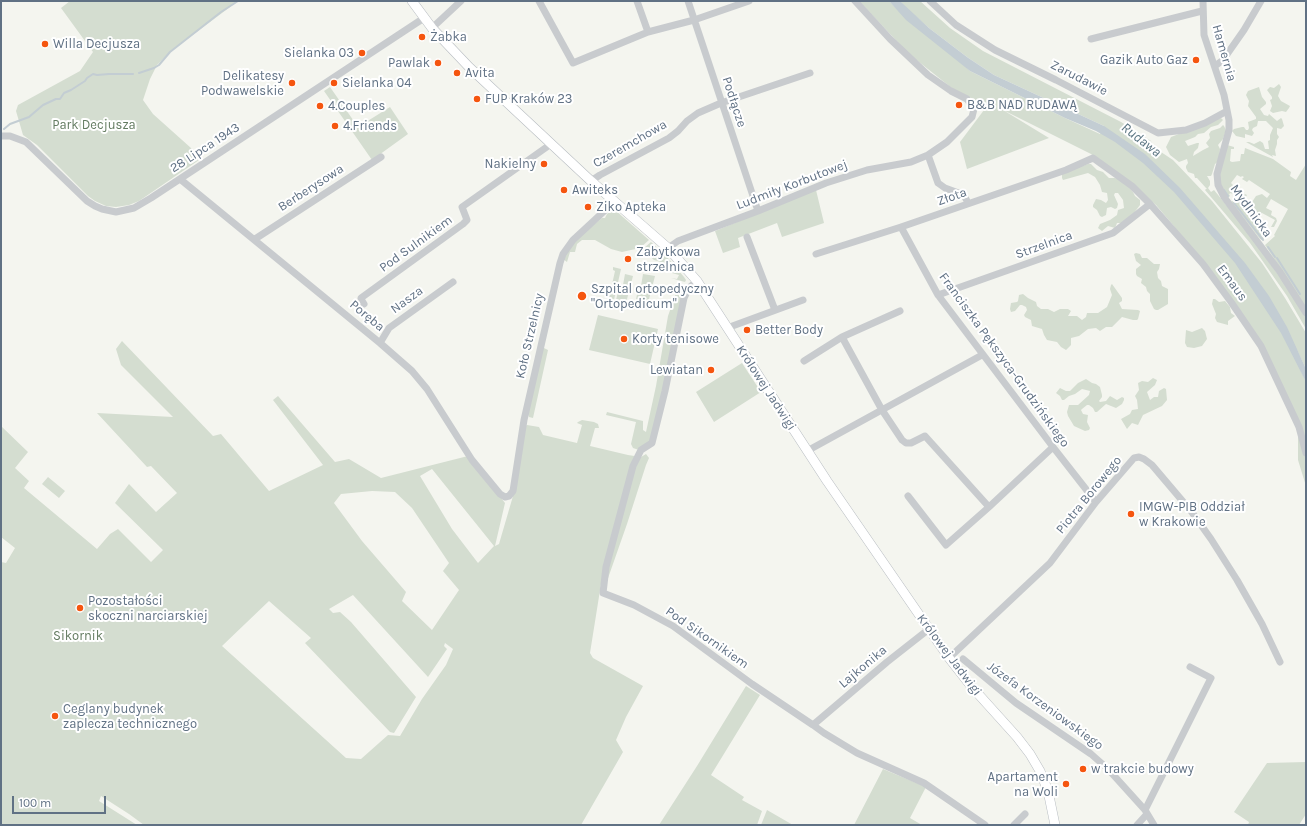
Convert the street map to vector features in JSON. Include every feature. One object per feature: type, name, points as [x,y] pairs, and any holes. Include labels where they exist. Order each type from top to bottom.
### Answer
[{"type":"street","name":"Królowej Jadwigi","points":[[412,1],[432,28],[469,67],[614,202],[668,248],[697,281],[844,507],[949,658],[971,686],[1030,754],[1040,771],[1048,791],[1055,825]]},
{"type":"street","points":[[432,28],[461,1]]},
{"type":"street","points":[[539,1],[573,63],[648,32],[694,20],[749,1]]},
{"type":"street","points":[[637,1],[648,32]]},
{"type":"street","name":"Podłącze","points":[[688,1],[758,211]]},
{"type":"street","name":"Ludmiły Korbutowej","points":[[668,248],[678,241],[758,211],[826,182],[867,170],[911,162],[928,156],[947,142],[972,117],[974,109],[967,99],[951,91],[928,75],[890,39],[855,1]]},
{"type":"street","name":"Zarudawie","points":[[930,1],[956,24],[995,50],[1054,78],[1158,133],[1186,130],[1205,123],[1227,111]]},
{"type":"street","name":"Hamernia","points":[[1203,1],[1202,11],[1204,35],[1224,95],[1227,111]]},
{"type":"street","points":[[1215,66],[1223,60],[1244,30],[1261,1]]},
{"type":"street","points":[[1091,39],[1202,11]]},
{"type":"street","name":"28 Lipca 1943","points":[[1,136],[10,136],[26,142],[87,201],[95,206],[109,211],[124,211],[134,208],[180,179],[424,18]]},
{"type":"street","name":"Czeremchowa","points":[[591,181],[600,174],[669,138],[698,113],[721,103],[810,73]]},
{"type":"street","name":"Mydlnicka","points":[[1227,111],[1229,130],[1217,174],[1220,191],[1280,272],[1306,314]]},
{"type":"street","name":"Pod Sulnikiem","points":[[364,304],[360,299],[361,298],[464,224],[467,220],[462,206],[551,144]]},
{"type":"street","points":[[928,156],[938,183],[945,188],[964,195],[968,203]]},
{"type":"street","name":"Berberysowa","points":[[254,239],[380,157]]},
{"type":"street","name":"Złota","points":[[816,254],[901,227],[1066,170],[1093,158]]},
{"type":"street","name":"Emaus","points":[[1093,158],[1132,186],[1204,264],[1261,346],[1299,427],[1306,453]]},
{"type":"street","name":"Poręba","points":[[180,179],[380,343],[412,372],[427,389],[477,466],[500,494],[505,497],[509,496]]},
{"type":"street","name":"Koło Strzelnicy","points":[[509,496],[513,491],[524,420],[563,254],[573,240],[614,202]]},
{"type":"street","name":"Strzelnica","points":[[938,295],[1113,233],[1150,204]]},
{"type":"street","name":"Franciszka Pększyca-Grudzińskiego","points":[[901,227],[938,295],[982,355],[1096,502]]},
{"type":"street","points":[[747,236],[775,310]]},
{"type":"street","name":"Pod Sikornikiem","points":[[697,281],[689,288],[684,298],[665,391],[652,443],[641,450],[633,466],[606,567],[603,593],[634,605],[673,626],[752,684],[824,733],[857,753],[924,783],[985,825]]},
{"type":"street","name":"Nasza","points":[[380,343],[389,328],[453,282]]},
{"type":"street","points":[[727,328],[803,300]]},
{"type":"street","points":[[804,361],[842,337],[900,312]]},
{"type":"street","points":[[842,337],[882,410],[904,441],[911,443],[925,436],[989,507]]},
{"type":"street","points":[[807,450],[982,355]]},
{"type":"street","points":[[908,496],[946,545],[1053,447]]},
{"type":"street","name":"Piotra Borowego","points":[[949,658],[1050,563],[1096,502],[1134,458],[1139,457],[1148,462],[1191,511],[1211,540],[1237,580],[1262,624],[1280,662]]},
{"type":"street","name":"Lajkonika","points":[[813,725],[887,662],[929,629]]},
{"type":"street","name":"Józefa Korzeniowskiego","points":[[963,658],[1016,703],[1092,754],[1108,769],[1146,812],[1154,825]]},
{"type":"street","points":[[1137,825],[1146,812],[1211,678],[1190,667]]},
{"type":"street","points":[[1014,825],[1025,814]]},
{"type":"green space","name":"Park Decjusza","points":[[70,1],[238,1],[170,52],[157,65],[150,79],[143,100],[153,114],[191,148],[199,160],[139,201],[129,205],[116,207],[106,206],[88,196],[37,145],[23,135],[16,111],[18,105],[80,71],[93,52],[61,8]]},
{"type":"green space","points":[[859,1],[889,1],[900,12],[906,8],[900,1],[920,1],[950,28],[983,51],[1121,122],[1151,141],[1155,148],[1173,160],[1212,201],[1262,263],[1306,333],[1306,369],[1297,350],[1301,371],[1306,382],[1306,486],[1298,460],[1298,429],[1263,350],[1173,225],[1156,205],[1091,154],[1003,110],[1049,138],[967,169],[960,142],[987,106],[953,89],[909,54]],"holes":[[[914,15],[967,57],[994,75],[1104,126],[1100,134],[970,71]]]},
{"type":"green space","points":[[1279,84],[1281,87],[1278,96],[1281,101],[1290,106],[1286,112],[1282,111],[1273,113],[1270,111],[1272,106],[1270,100],[1272,97],[1267,90],[1270,87],[1274,88]]},
{"type":"green space","points":[[330,87],[358,127],[390,107],[408,134],[372,160],[324,91]]},
{"type":"green space","points":[[1259,87],[1262,97],[1266,102],[1266,104],[1260,109],[1264,115],[1268,116],[1269,114],[1277,121],[1281,118],[1284,126],[1281,129],[1277,128],[1277,134],[1279,137],[1275,150],[1276,156],[1272,155],[1273,157],[1246,142],[1254,144],[1260,141],[1263,143],[1265,149],[1269,149],[1268,141],[1270,140],[1270,135],[1273,128],[1266,121],[1258,121],[1257,126],[1252,130],[1254,133],[1252,136],[1245,134],[1245,138],[1236,136],[1232,131],[1242,127],[1248,130],[1248,122],[1256,119],[1248,106],[1249,101],[1246,95],[1248,91]]},
{"type":"green space","points":[[1221,118],[1223,120],[1218,125],[1211,127],[1204,133],[1198,134],[1195,137],[1185,141],[1188,146],[1199,143],[1193,156],[1209,147],[1206,143],[1210,138],[1209,134],[1211,131],[1220,128],[1223,125],[1224,126],[1226,130],[1223,139],[1218,145],[1220,149],[1219,161],[1215,164],[1211,176],[1207,176],[1210,181],[1208,188],[1211,192],[1214,190],[1237,218],[1290,291],[1306,318],[1306,329],[1287,296],[1250,243],[1205,190],[1207,188],[1197,178],[1195,178],[1194,174],[1188,172],[1186,168],[1188,163],[1187,159],[1179,162],[1170,155],[1166,147],[1171,137]]},
{"type":"green space","points":[[1227,145],[1234,147],[1234,149],[1231,149],[1230,161],[1240,161],[1241,154],[1244,154],[1245,148],[1273,159],[1291,172],[1290,176],[1296,180],[1306,164],[1306,308],[1265,245],[1275,236],[1274,235],[1288,209],[1271,199],[1266,208],[1272,211],[1271,215],[1276,218],[1277,221],[1274,227],[1271,227],[1275,220],[1262,213],[1257,221],[1263,224],[1261,228],[1267,231],[1268,235],[1262,240],[1260,239],[1231,202],[1245,194],[1247,195],[1243,203],[1250,205],[1256,196],[1262,194],[1267,198],[1270,194],[1249,180],[1247,182],[1242,179],[1244,177],[1237,175],[1231,183],[1236,188],[1232,194],[1229,194],[1230,196],[1228,198],[1221,187],[1219,173]]},
{"type":"green space","points":[[1091,164],[1097,170],[1103,172],[1109,178],[1115,178],[1125,182],[1135,196],[1140,200],[1140,205],[1134,213],[1121,223],[1117,223],[1115,228],[1108,226],[1102,231],[1098,228],[1100,224],[1117,215],[1118,210],[1124,208],[1123,200],[1118,193],[1115,193],[1114,195],[1118,204],[1117,208],[1107,208],[1106,215],[1102,217],[1093,205],[1096,199],[1106,203],[1108,200],[1107,193],[1102,192],[1095,177],[1088,173],[1063,180],[1062,178],[1063,173]]},
{"type":"green space","points":[[816,190],[824,223],[782,237],[777,223],[738,238],[740,247],[723,253],[715,231]]},
{"type":"green space","points":[[612,210],[615,210],[649,240],[640,248],[622,252],[611,249],[595,240],[582,240],[577,244],[575,252],[570,252],[567,262],[563,259],[576,239],[602,218],[605,218]]},
{"type":"green space","points":[[651,242],[667,257],[684,277],[686,280],[685,282],[671,278],[677,279],[679,275],[672,273],[672,265],[654,260],[643,250]]},
{"type":"green space","points":[[1134,254],[1140,254],[1142,258],[1147,258],[1154,264],[1160,264],[1157,272],[1158,278],[1161,281],[1162,286],[1168,289],[1168,304],[1158,310],[1154,309],[1150,301],[1150,294],[1146,287],[1141,283],[1142,279],[1136,274],[1136,269],[1141,265],[1136,261]]},
{"type":"green space","points":[[613,267],[621,269],[614,300],[609,298],[615,271],[613,270]]},
{"type":"green space","points":[[625,274],[633,276],[626,303],[616,300],[620,284],[623,285]]},
{"type":"green space","points":[[643,274],[655,276],[648,303],[649,308],[635,304]]},
{"type":"green space","points":[[1112,284],[1122,298],[1122,301],[1119,303],[1122,309],[1140,311],[1138,319],[1133,320],[1122,317],[1112,327],[1106,327],[1100,331],[1096,328],[1088,329],[1079,336],[1071,338],[1071,345],[1066,350],[1057,342],[1047,340],[1042,329],[1032,326],[1031,320],[1024,315],[1027,310],[1026,307],[1020,305],[1015,311],[1011,312],[1010,309],[1011,303],[1017,302],[1019,295],[1023,294],[1036,302],[1037,306],[1041,309],[1048,309],[1054,312],[1060,309],[1068,309],[1071,311],[1068,316],[1077,316],[1082,320],[1086,317],[1087,313],[1098,313],[1107,307],[1112,295],[1110,289]]},
{"type":"green space","points":[[681,289],[685,290],[651,441],[639,450],[633,448],[631,444],[636,422],[606,415],[607,412],[643,421],[643,430],[646,432],[656,386],[668,316],[676,293]]},
{"type":"green space","points":[[1213,299],[1219,302],[1225,301],[1230,307],[1231,313],[1235,316],[1228,321],[1228,325],[1217,322],[1212,304]]},
{"type":"green space","name":"Korty tenisowe","points":[[598,315],[658,329],[650,364],[589,350]]},
{"type":"green space","points":[[1202,328],[1205,331],[1207,339],[1202,346],[1194,348],[1187,347],[1185,343],[1186,330],[1192,332]]},
{"type":"green space","name":"Sikornik","points":[[122,341],[213,436],[221,434],[269,491],[323,465],[273,400],[278,396],[335,462],[349,459],[381,478],[468,456],[505,503],[495,546],[499,544],[513,496],[523,428],[527,425],[539,427],[543,435],[577,443],[582,425],[577,423],[582,420],[594,422],[598,424],[599,428],[595,428],[590,446],[641,457],[646,454],[649,458],[627,524],[607,581],[601,584],[590,653],[593,658],[643,686],[626,717],[616,740],[623,752],[581,825],[144,825],[101,796],[99,801],[137,825],[1,825],[1,562],[6,563],[15,548],[1,537],[1,426],[28,452],[15,468],[29,481],[24,488],[97,549],[110,534],[118,529],[151,562],[163,550],[115,503],[129,484],[156,512],[177,493],[151,466],[147,467],[97,413],[173,417],[121,365],[116,349]],"holes":[[[432,469],[494,546],[478,563],[452,529],[420,476]],[[372,491],[395,492],[412,508],[449,563],[443,571],[459,590],[432,630],[402,601],[406,592],[362,541],[334,503],[341,494]],[[353,595],[428,677],[447,649],[444,646],[445,643],[453,649],[446,665],[422,699],[400,736],[388,735],[361,759],[346,758],[222,646],[269,601],[311,638],[305,643],[390,732],[394,733],[416,697],[351,622],[340,612],[333,613],[329,609]]]},
{"type":"green space","points":[[542,347],[548,350],[533,418],[529,417],[527,411]]},
{"type":"green space","points":[[742,363],[761,392],[714,422],[696,392]]},
{"type":"green space","points":[[1153,378],[1157,380],[1155,385],[1147,392],[1150,400],[1154,397],[1158,397],[1159,391],[1164,388],[1166,389],[1167,400],[1162,406],[1143,415],[1138,425],[1132,423],[1127,429],[1121,419],[1130,414],[1132,410],[1138,409],[1135,396],[1139,390],[1138,383],[1142,381],[1148,382]]},
{"type":"green space","points":[[1086,379],[1100,387],[1102,397],[1099,401],[1100,402],[1106,401],[1110,396],[1117,400],[1122,397],[1124,400],[1122,404],[1116,408],[1106,404],[1097,412],[1087,405],[1081,410],[1083,414],[1088,415],[1087,422],[1090,428],[1089,430],[1085,431],[1074,426],[1067,412],[1069,405],[1078,405],[1089,395],[1090,391],[1082,389],[1064,400],[1062,400],[1056,393],[1060,388],[1070,391],[1078,383]]},
{"type":"green space","points":[[48,477],[65,491],[59,498],[42,484]]},
{"type":"green space","points":[[746,686],[760,695],[711,775],[744,797],[742,800],[762,811],[757,825],[659,825],[697,766]]},
{"type":"green space","points":[[1306,762],[1306,814],[1299,825],[1248,825],[1249,822],[1234,812],[1267,763]]},
{"type":"green space","points":[[883,769],[926,787],[910,818],[922,825],[854,825]]},
{"type":"green space","points":[[767,810],[793,825],[761,825]]},
{"type":"shaded area","points":[[889,1],[900,1],[929,28],[967,57],[994,75],[1104,126],[1145,154],[1180,188],[1245,263],[1269,296],[1287,327],[1306,369],[1306,382],[1281,333],[1235,263],[1174,192],[1143,163],[1115,142],[1096,131],[1065,118],[970,71],[906,20]]},
{"type":"waterway","points":[[139,73],[159,65],[170,52],[221,12],[238,1]]},
{"type":"waterway","points":[[4,129],[10,124],[29,117],[43,105],[56,99],[60,99],[64,93],[85,81],[93,74],[133,74]]},
{"type":"waterway","points":[[1224,190],[1228,196]]},
{"type":"waterway","points":[[1234,203],[1263,240]]},
{"type":"waterway","points":[[1268,247],[1275,257]]},
{"type":"waterway","points":[[1277,258],[1300,294]]},
{"type":"place","name":"Żabka","points":[[422,37]]},
{"type":"place","name":"Willa Decjusza","points":[[45,44]]},
{"type":"place","name":"Sielanka 03","points":[[362,53]]},
{"type":"place","name":"Gazik Auto Gaz","points":[[1196,60]]},
{"type":"place","name":"Pawlak","points":[[438,63]]},
{"type":"place","name":"Avita","points":[[457,73]]},
{"type":"place","name":"Delikatesy Podwawelskie","points":[[292,83]]},
{"type":"place","name":"Sielanka 04","points":[[334,83]]},
{"type":"place","name":"FUP Kraków 23","points":[[477,99]]},
{"type":"place","name":"B&B NAD RUDAWĄ","points":[[959,105]]},
{"type":"place","name":"4.Couples","points":[[320,106]]},
{"type":"place","name":"4.Friends","points":[[335,126]]},
{"type":"place","name":"Nakielny","points":[[544,164]]},
{"type":"place","name":"Awiteks","points":[[564,190]]},
{"type":"place","name":"Ziko Apteka","points":[[588,207]]},
{"type":"place","name":"Zabytkowa strzelnica","points":[[628,259]]},
{"type":"place","name":"Szpital ortopedyczny \"Ortopedicum\"","points":[[582,296]]},
{"type":"place","name":"Better Body","points":[[747,330]]},
{"type":"place","name":"Korty tenisowe","points":[[624,339]]},
{"type":"place","name":"Lewiatan","points":[[711,370]]},
{"type":"place","name":"IMGW-PIB Oddział w Krakowie","points":[[1131,514]]},
{"type":"place","name":"Pozostałości skoczni narciarskiej","points":[[80,608]]},
{"type":"place","name":"Ceglany budynek zaplecza technicznego","points":[[55,716]]},
{"type":"place","name":"w trakcie budowy","points":[[1083,769]]},
{"type":"place","name":"Apartament na Woli","points":[[1066,784]]},
{"type":"water label","name":"Rudawa","points":[[1141,140]]}]
